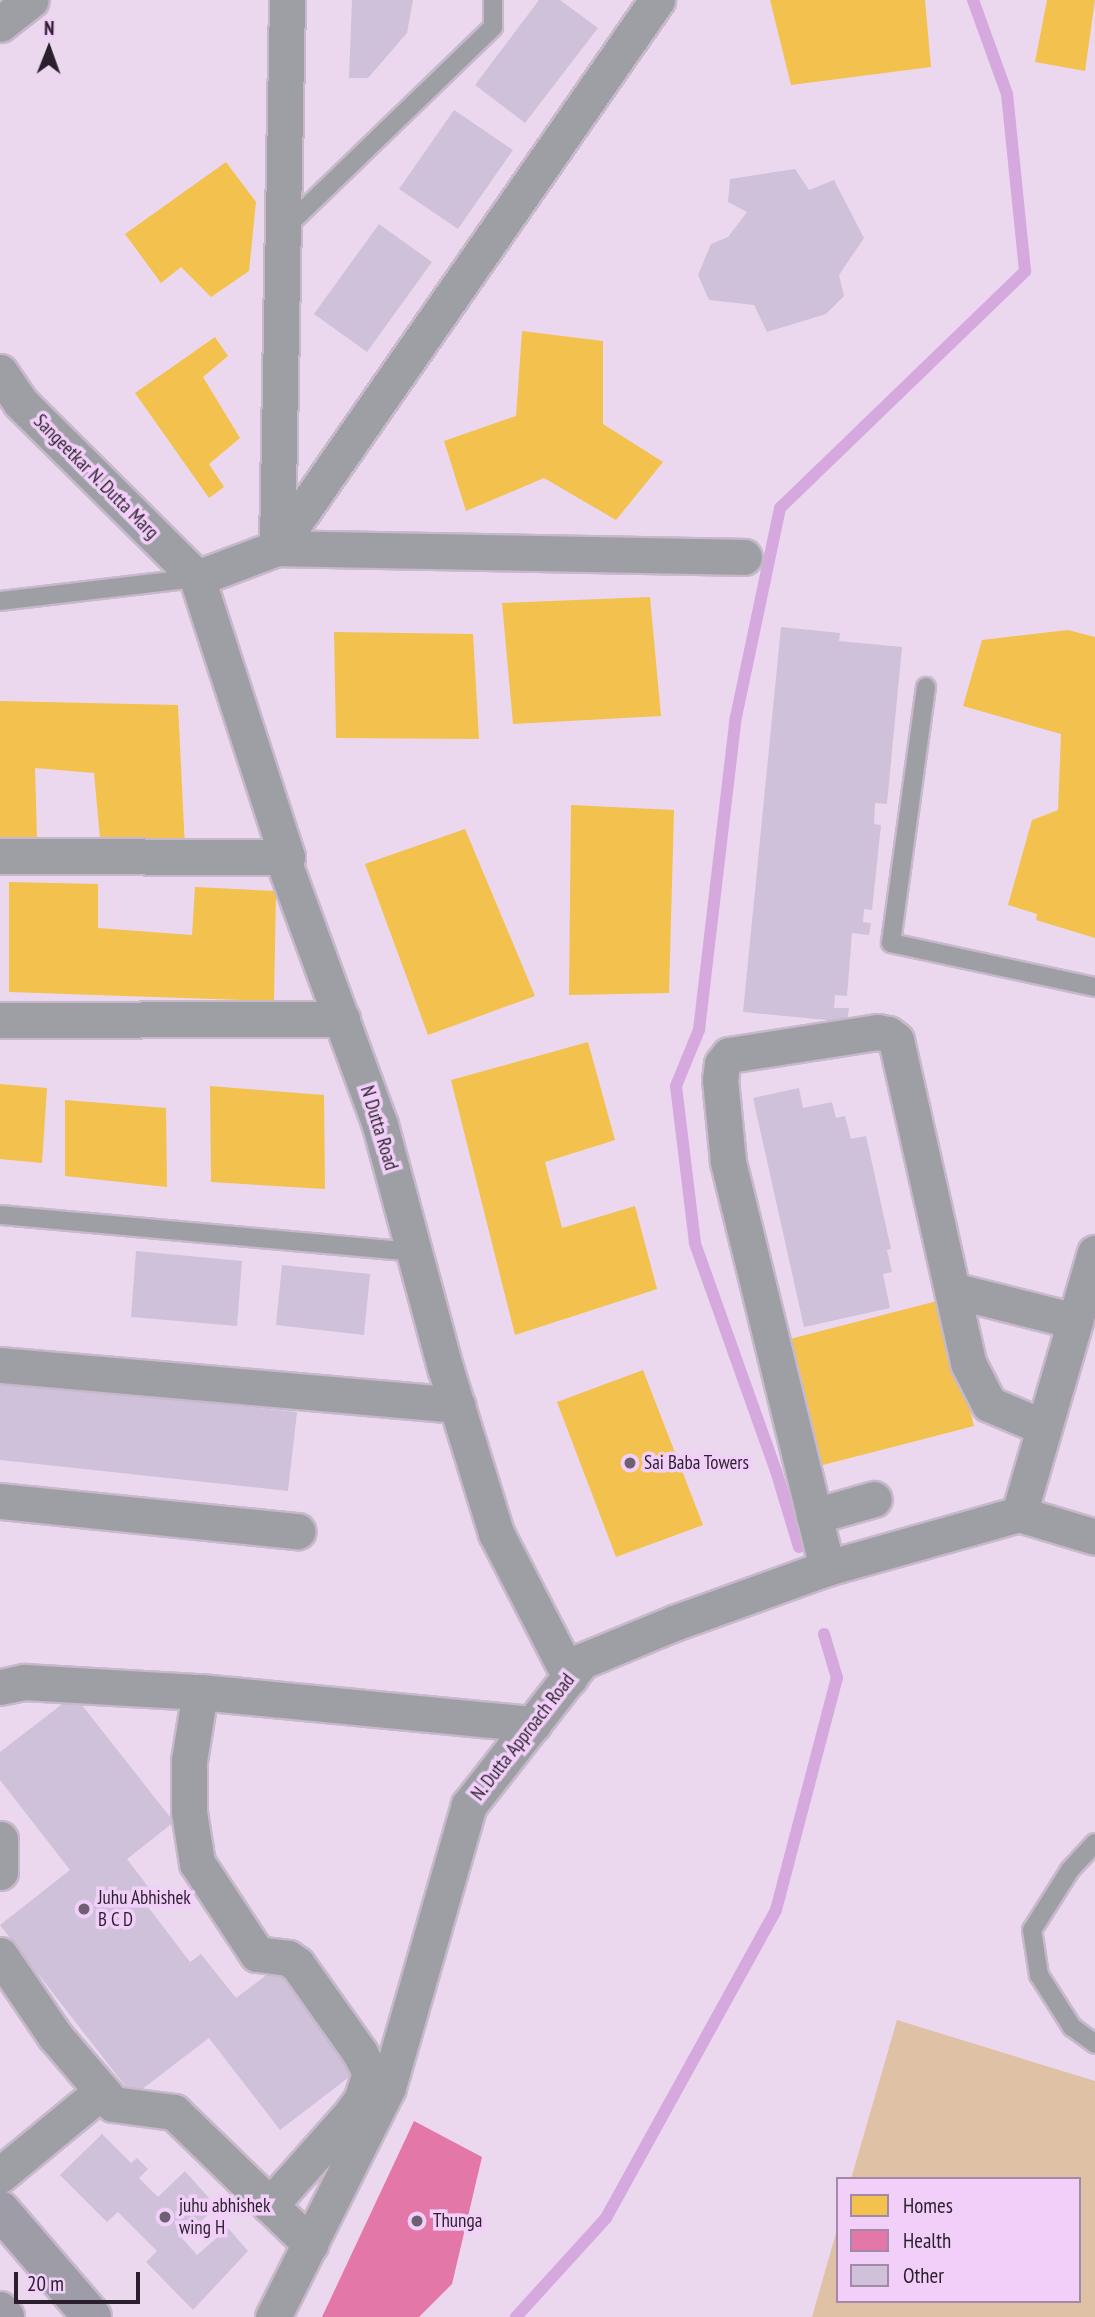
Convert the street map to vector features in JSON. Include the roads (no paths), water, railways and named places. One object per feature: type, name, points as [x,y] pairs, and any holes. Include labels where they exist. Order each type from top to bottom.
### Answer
[{"type":"main road","points":[[0,2210],[92,2317]]},
{"type":"main road","points":[[0,2311],[5,2317]]},
{"type":"street","points":[[0,24],[31,0]]},
{"type":"street","points":[[278,548],[287,0]]},
{"type":"street","points":[[278,548],[657,0]]},
{"type":"street","name":"Sangeetkar N. Dutta Marg","points":[[0,372],[20,402],[197,578]]},
{"type":"street","points":[[197,578],[278,548],[744,557]]},
{"type":"street","name":"N Dutta Road","points":[[197,578],[287,857],[283,860],[380,1125],[457,1405],[496,1533],[570,1677]]},
{"type":"street","points":[[0,856],[287,857]]},
{"type":"street","points":[[0,1020],[342,1019]]},
{"type":"street","points":[[827,1568],[728,1161],[720,1080],[722,1064],[729,1055],[877,1032],[888,1034],[896,1040],[968,1363],[989,1404],[1043,1427]]},
{"type":"street","points":[[1095,1253],[1019,1514],[1095,1537]]},
{"type":"street","points":[[952,1290],[1075,1321]]},
{"type":"street","points":[[0,1365],[457,1405]]},
{"type":"street","points":[[814,1516],[874,1499]]},
{"type":"street","points":[[0,1501],[297,1531]]},
{"type":"street","name":"N. Dutta Approach Road","points":[[273,2317],[310,2244],[379,2080],[469,1805],[582,1661],[674,1623],[827,1568],[1019,1514]]},
{"type":"street","points":[[0,1688],[24,1682],[200,1692],[533,1724]]},
{"type":"street","points":[[200,1692],[189,1760],[189,1812],[197,1863],[257,1954],[288,1958],[297,1964],[379,2080],[270,2205]]},
{"type":"street","points":[[0,1839],[0,1872]]},
{"type":"street","points":[[0,1955],[55,2036],[113,2104],[174,2112],[310,2244]]},
{"type":"street","points":[[0,2175],[102,2091]]},
{"type":"lane","points":[[283,229],[493,27],[493,0]]},
{"type":"lane","points":[[0,601],[197,578]]},
{"type":"lane","points":[[926,687],[891,943],[1095,987]]},
{"type":"lane","points":[[0,1215],[415,1252]]},
{"type":"lane","points":[[1095,1843],[1070,1870],[1032,1930],[1040,1975],[1072,2027],[1095,2044]]},
{"type":"waterway","points":[[799,1547],[776,1471],[695,1243],[676,1086],[699,1030],[736,717],[780,508],[1025,271],[1007,94],[973,0]]},
{"type":"waterway","points":[[516,2317],[606,2218],[776,1910],[837,1678],[824,1634]]},
{"type":"place","name":"Sai Baba Towers","points":[[630,1463]]},
{"type":"place","name":"Juhu Abhishek B C D","points":[[84,1909]]},
{"type":"place","name":"juhu abhishek wing H","points":[[165,2217]]},
{"type":"place","name":"Thunga","points":[[417,2221]]}]
